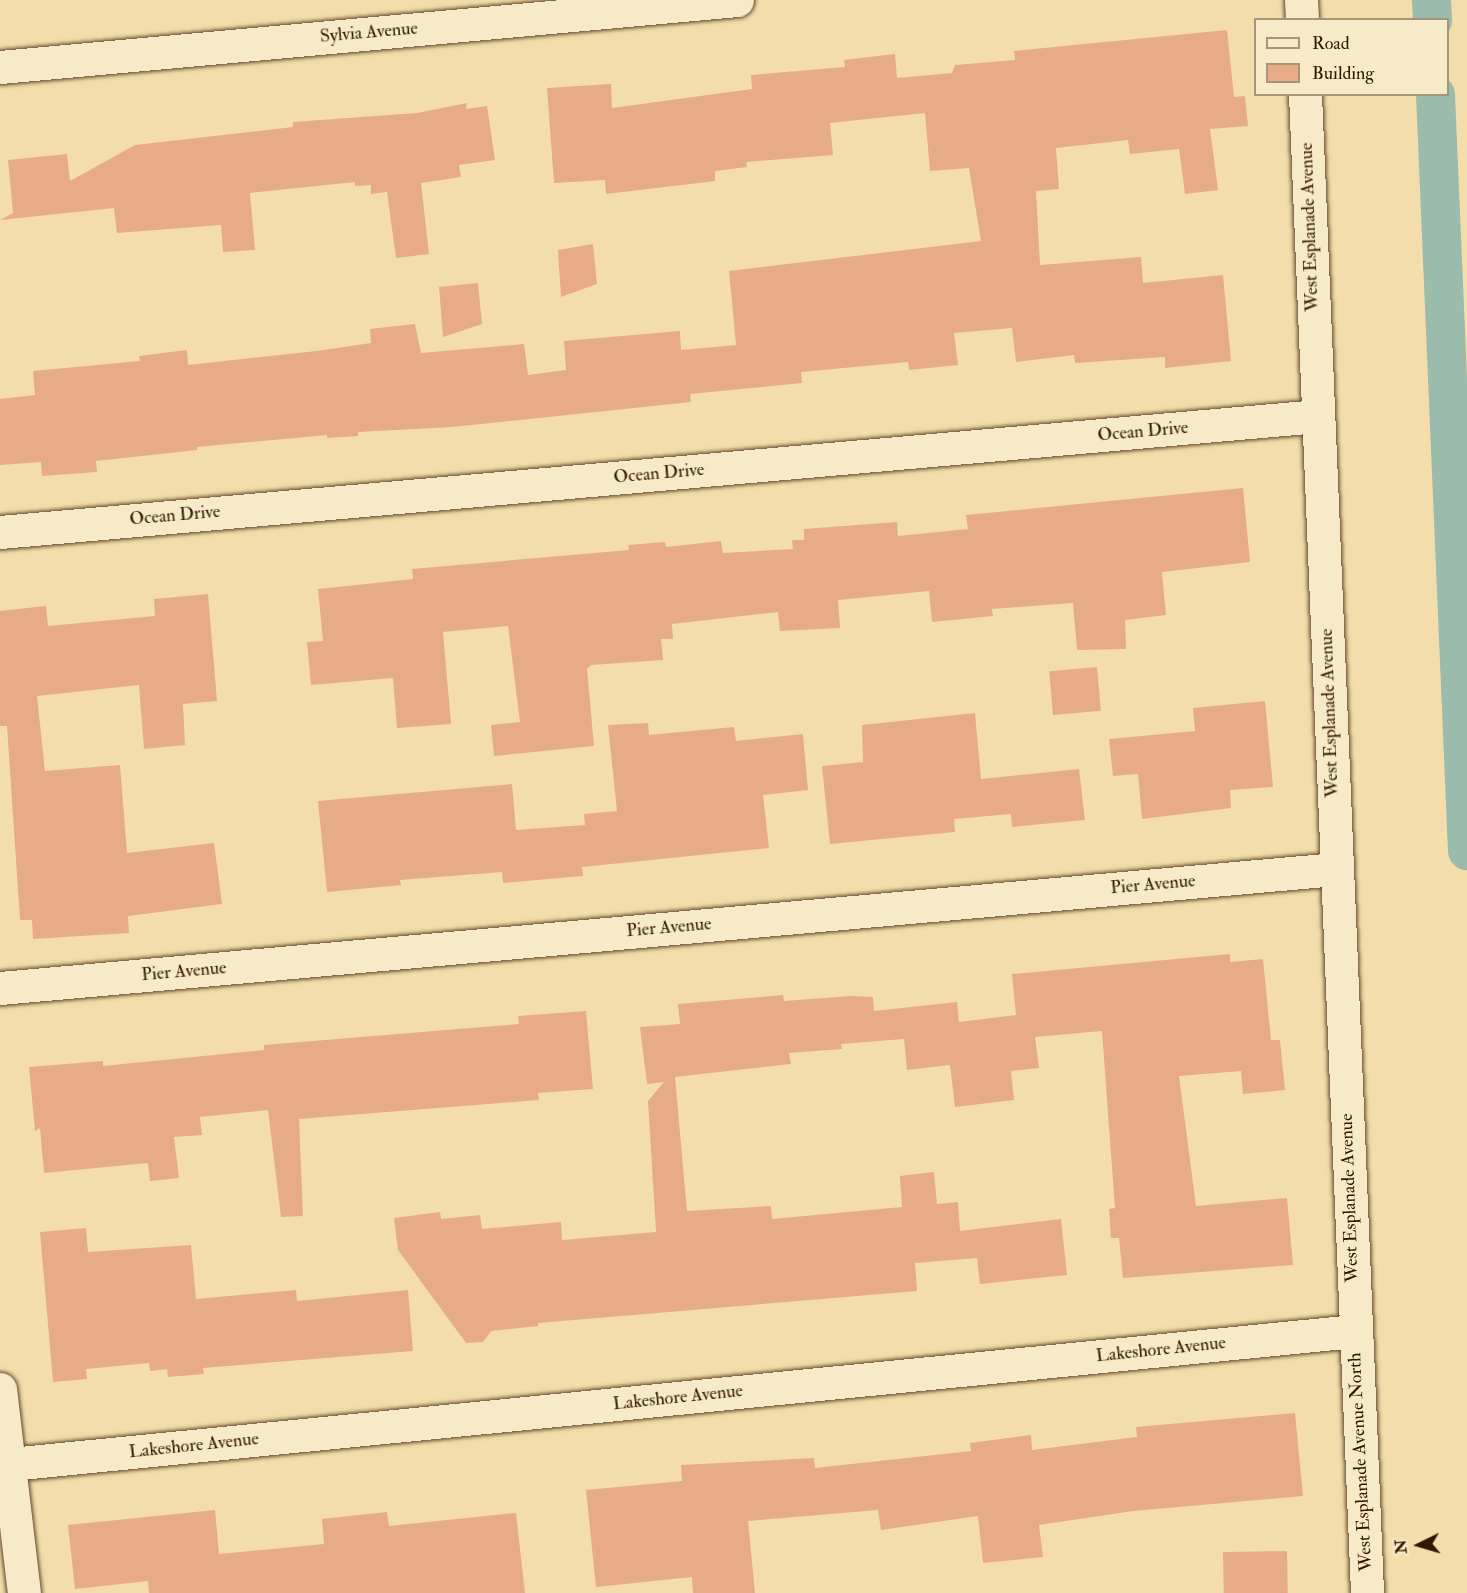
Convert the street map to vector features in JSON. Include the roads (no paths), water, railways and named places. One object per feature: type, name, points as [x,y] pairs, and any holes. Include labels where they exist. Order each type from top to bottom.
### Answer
[{"type":"street","name":"Sylvia Avenue","points":[[0,67],[737,0]]},
{"type":"street","points":[[1301,0],[1302,18]]},
{"type":"street","name":"West Esplanade Avenue","points":[[1305,96],[1355,1331]]},
{"type":"street","name":"Ocean Drive","points":[[0,531],[1318,416]]},
{"type":"street","name":"Pier Avenue","points":[[0,988],[1337,869]]},
{"type":"street","name":"Lakeshore Avenue","points":[[4,1465],[1355,1331]]},
{"type":"street","name":"West Esplanade Avenue North","points":[[1355,1331],[1367,1593]]},
{"type":"street","points":[[0,1389],[4,1465],[24,1593]]},
{"type":"waterway","points":[[1431,0],[1432,18]]},
{"type":"waterway","points":[[1435,96],[1467,850]]}]
